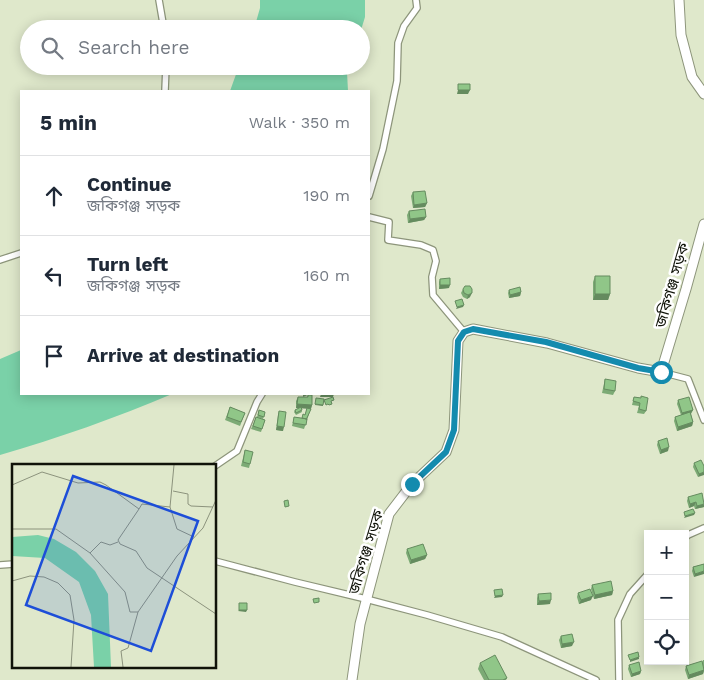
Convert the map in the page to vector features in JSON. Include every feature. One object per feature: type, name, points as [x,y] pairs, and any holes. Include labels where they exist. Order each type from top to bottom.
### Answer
[{"type":"main road","points":[[679,0],[681,35],[692,77],[704,94]]},
{"type":"main road","name":"জকিগঞ্জ সড়ক","points":[[661,372],[704,224]]},
{"type":"main road","points":[[464,332],[473,329],[546,342],[638,368],[661,372]]},
{"type":"main road","name":"জকিগঞ্জ সড়ক","points":[[352,680],[360,624],[388,514],[412,484],[446,452],[454,430],[458,341],[464,332]]},
{"type":"street","points":[[159,0],[162,20]]},
{"type":"street","points":[[370,193],[383,149],[397,81],[398,43],[404,26],[416,8],[416,0]]},
{"type":"street","points":[[165,90],[166,75]]},
{"type":"street","points":[[370,217],[389,222],[388,240],[421,245],[432,250],[436,261],[432,277],[433,295],[464,332]]},
{"type":"street","points":[[0,260],[20,253]]},
{"type":"street","points":[[661,372],[688,379],[704,420]]},
{"type":"street","points":[[216,465],[237,451],[261,395]]},
{"type":"street","points":[[689,535],[704,528]]},
{"type":"street","points":[[216,561],[427,614],[502,637],[596,680]]},
{"type":"street","points":[[619,680],[618,620],[630,594],[647,575]]},
{"type":"shaded area","points":[[260,0],[365,0],[365,17],[364,20],[257,20]]},
{"type":"shaded area","points":[[236,75],[347,75],[348,90],[230,90]]},
{"type":"shaded area","points":[[20,350],[20,395],[170,395],[87,427],[0,455],[0,359]]},
{"type":"building","points":[[458,84],[470,84],[470,90],[458,90]]},
{"type":"building","points":[[425,191],[427,203],[414,205],[413,192]]},
{"type":"building","points":[[425,209],[426,217],[410,219],[409,211]]},
{"type":"building","points":[[595,276],[610,276],[610,294],[595,294]]},
{"type":"building","points":[[450,278],[450,285],[440,285],[440,279]]},
{"type":"building","points":[[465,286],[470,286],[472,293],[468,295],[464,293],[463,289]]},
{"type":"building","points":[[520,287],[521,292],[510,295],[509,290]]},
{"type":"building","points":[[462,299],[464,305],[457,307],[455,301]]},
{"type":"building","points":[[605,379],[616,381],[615,391],[604,389]]},
{"type":"building","points":[[308,395],[312,395],[312,405],[297,404],[298,397],[308,397]]},
{"type":"building","points":[[641,396],[648,398],[646,411],[639,409],[640,403],[633,401],[634,397],[641,398]]},
{"type":"building","points":[[333,397],[332,404],[326,405],[324,400]]},
{"type":"building","points":[[689,397],[693,410],[682,413],[678,400]]},
{"type":"building","points":[[316,398],[324,399],[323,405],[315,404]]},
{"type":"building","points":[[230,407],[245,413],[241,422],[227,417]]},
{"type":"building","points":[[301,407],[302,410],[296,413],[295,410]]},
{"type":"building","points":[[307,408],[311,409],[306,419],[302,418],[303,414],[305,415]]},
{"type":"building","points":[[259,410],[265,412],[264,417],[258,415]]},
{"type":"building","points":[[279,411],[286,412],[284,427],[277,426]]},
{"type":"building","points":[[690,412],[693,422],[678,427],[675,417]]},
{"type":"building","points":[[256,417],[265,420],[262,429],[253,426]]},
{"type":"building","points":[[294,417],[307,419],[306,425],[293,423]]},
{"type":"building","points":[[667,438],[669,447],[661,450],[658,441]]},
{"type":"building","points":[[245,450],[253,452],[250,464],[243,462]]},
{"type":"building","points":[[701,460],[704,472],[699,474],[694,463]]},
{"type":"building","points":[[702,493],[704,504],[697,506],[696,502],[690,504],[688,497]]},
{"type":"building","points":[[288,500],[289,506],[285,507],[284,501]]},
{"type":"building","points":[[693,509],[695,513],[685,516],[684,512]]},
{"type":"building","points":[[423,544],[427,555],[411,560],[407,549]]},
{"type":"building","points":[[704,564],[704,571],[695,574],[693,567]]},
{"type":"building","points":[[611,581],[613,591],[595,595],[592,585]]},
{"type":"building","points":[[502,589],[503,595],[495,596],[494,590]]},
{"type":"building","points":[[590,589],[593,596],[581,600],[578,593]]},
{"type":"building","points":[[551,593],[551,600],[539,601],[538,594]]},
{"type":"building","points":[[319,598],[319,602],[314,603],[313,599]]},
{"type":"building","points":[[239,603],[247,603],[247,610],[239,610]]},
{"type":"building","points":[[572,634],[574,642],[562,644],[561,636]]},
{"type":"building","points":[[638,652],[639,657],[630,660],[628,655]]},
{"type":"building","points":[[495,655],[507,678],[503,680],[489,680],[480,663]]},
{"type":"building","points":[[702,661],[704,670],[689,675],[686,666]]},
{"type":"building","points":[[639,662],[641,671],[632,674],[629,665]]},
{"type":"route","points":[[412,484],[446,452],[454,430],[458,341],[464,332],[473,329],[546,342],[638,368],[661,372]]}]
